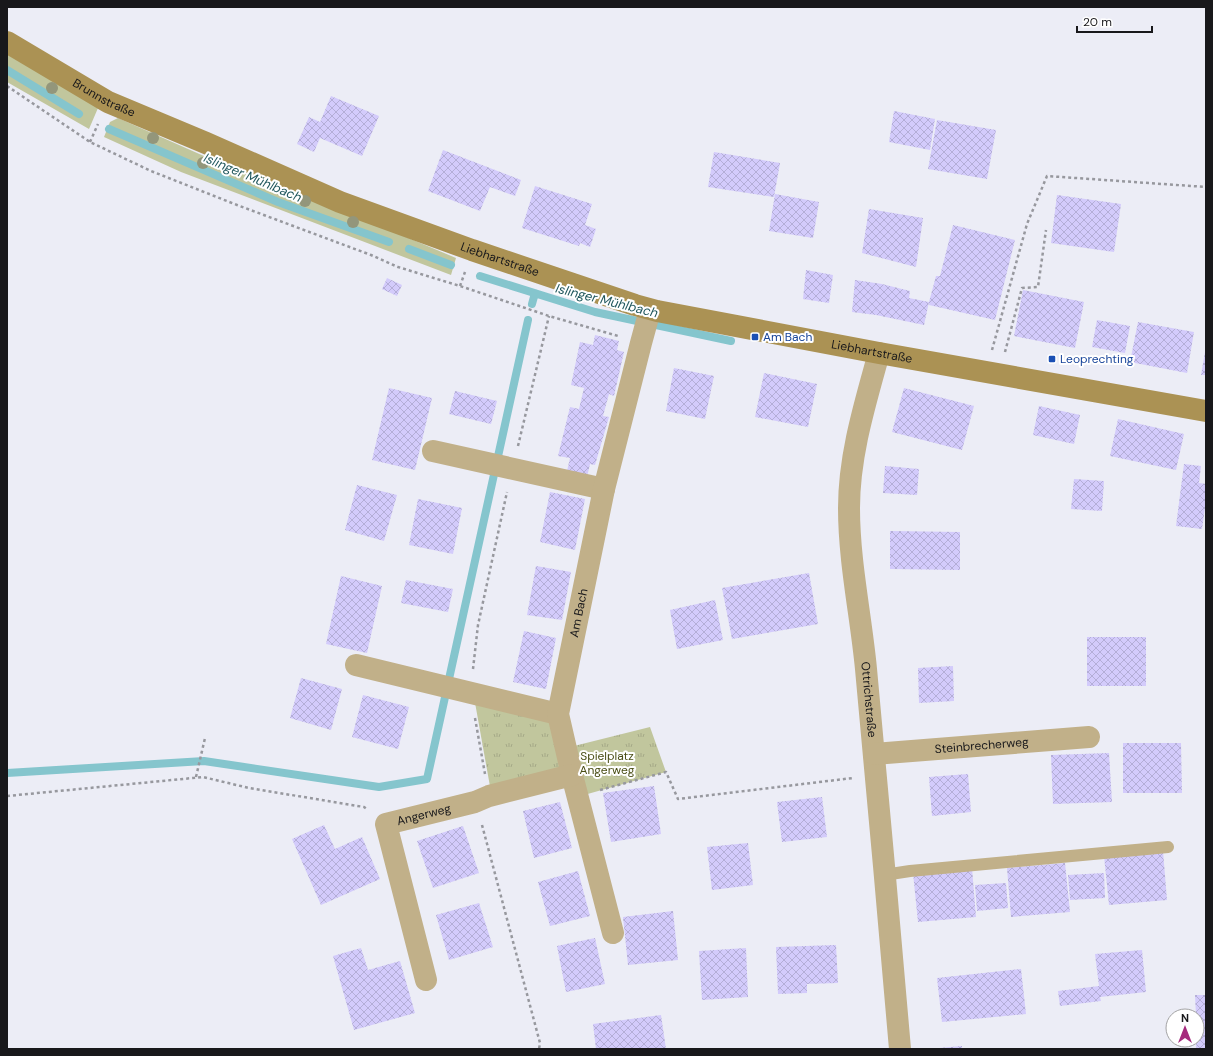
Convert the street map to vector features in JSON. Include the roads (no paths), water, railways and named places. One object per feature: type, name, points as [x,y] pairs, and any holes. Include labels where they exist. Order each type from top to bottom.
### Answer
[{"type":"street","name":"Brunnstraße","points":[[7,42],[108,102],[206,143]]},
{"type":"street","name":"Liebhartstraße","points":[[206,143],[340,202],[472,250],[646,326],[879,353],[1206,411]]},
{"type":"street","name":"Am Bach","points":[[613,933],[574,784],[558,714],[604,489],[646,326]]},
{"type":"street","name":"Ottrichstraße","points":[[879,353],[856,441],[851,470],[849,508],[851,547],[864,644],[900,1049]]},
{"type":"street","points":[[433,451],[604,489]]},
{"type":"street","points":[[356,664],[558,714]]},
{"type":"street","name":"Steinbrecherweg","points":[[874,754],[1090,737]]},
{"type":"street","name":"Angerweg","points":[[426,980],[386,824],[482,799],[574,784]]},
{"type":"lane","points":[[884,875],[910,871],[1168,848]]},
{"type":"waterway","name":"Islinger Mühlbach","points":[[7,70],[79,114]]},
{"type":"waterway","name":"Islinger Mühlbach","points":[[109,129],[278,202],[389,242]]},
{"type":"waterway","name":"Islinger Mühlbach","points":[[409,249],[451,265]]},
{"type":"waterway","name":"Islinger Mühlbach","points":[[480,276],[595,312],[731,341]]},
{"type":"waterway","points":[[532,304],[535,293]]},
{"type":"waterway","points":[[7,773],[204,761],[379,787],[427,779],[528,320]]},
{"type":"place","name":"Am Bach","points":[[755,337]]},
{"type":"place","name":"Leoprechting","points":[[1052,359]]},
{"type":"park label","name":"Spielplatz Angerweg","points":[[607,763]]}]
